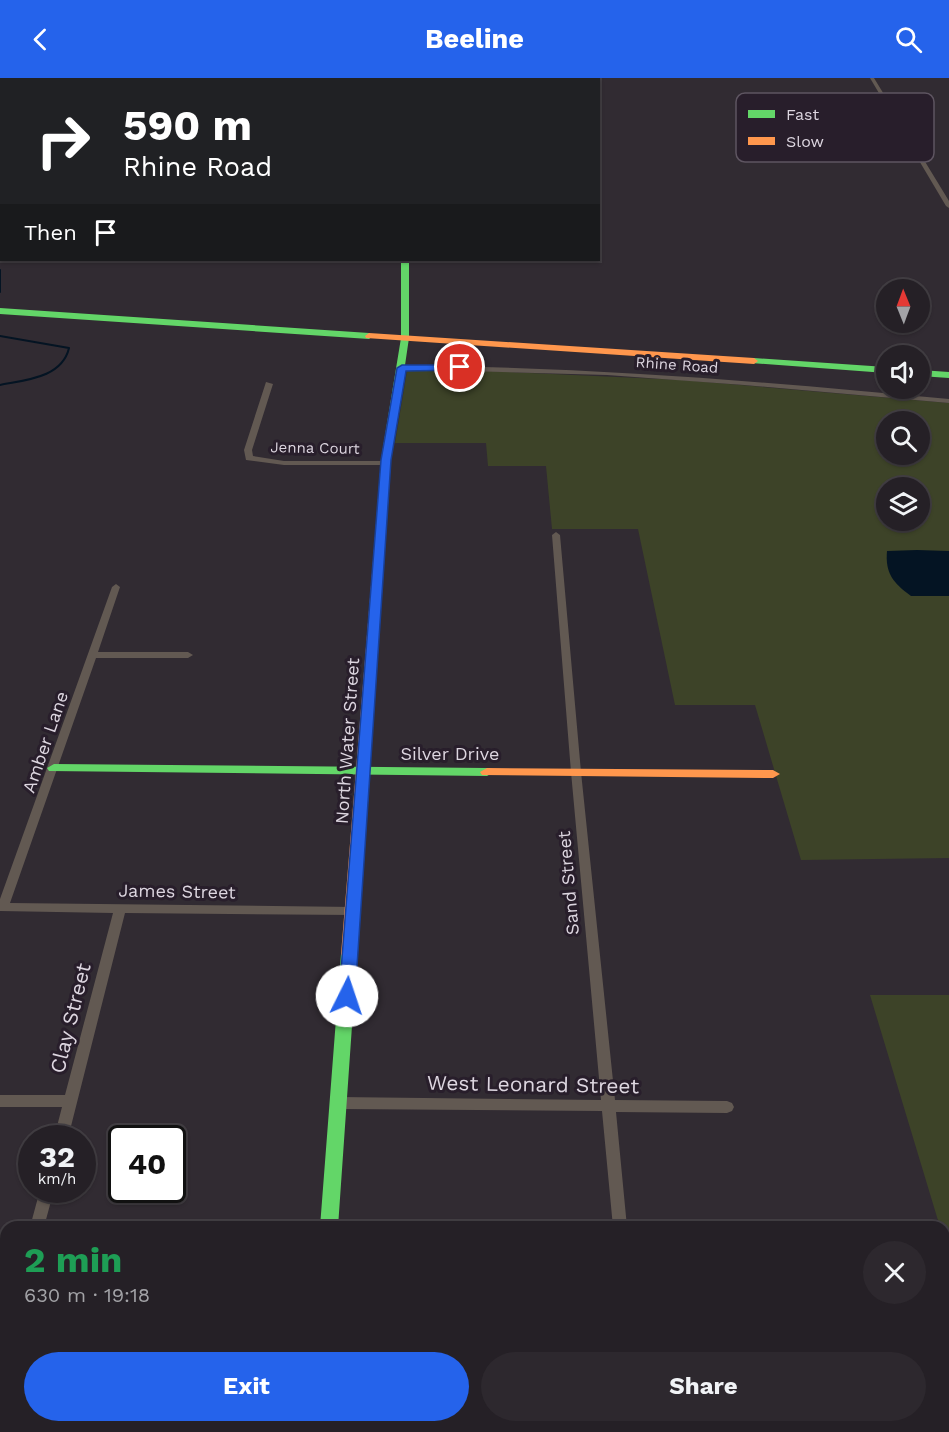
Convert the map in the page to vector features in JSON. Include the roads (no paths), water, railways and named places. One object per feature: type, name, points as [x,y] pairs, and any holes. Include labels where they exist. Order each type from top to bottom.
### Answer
[{"type":"main road","name":"North Water Street","points":[[329,1221],[386,463],[405,338],[405,261]]},
{"type":"main road","points":[[0,311],[876,369]]},
{"type":"main road","points":[[930,374],[949,375]]},
{"type":"main road","name":"Silver Drive","points":[[54,768],[773,774]]},
{"type":"street","points":[[872,78],[881,93]]},
{"type":"street","points":[[923,162],[949,206]]},
{"type":"street","name":"Rhine Road","points":[[402,368],[572,372],[806,388],[949,401]]},
{"type":"street","name":"Jenna Court","points":[[269,384],[248,450],[249,458],[284,463],[386,463]]},
{"type":"street","name":"Sand Street","points":[[556,535],[576,772],[619,1221]]},
{"type":"street","name":"Amber Lane","points":[[2,907],[54,768],[116,587]]},
{"type":"street","points":[[93,655],[188,655]]},
{"type":"street","name":"James Street","points":[[2,907],[354,911]]},
{"type":"street","name":"Clay Street","points":[[64,1125],[120,908]]},
{"type":"street","points":[[0,1101],[70,1101]]},
{"type":"street","name":"West Leonard Street","points":[[339,1103],[727,1107]]},
{"type":"street","points":[[39,1221],[44,1203]]},
{"type":"water","points":[[887,551],[949,551],[949,596],[911,596],[899,587],[892,577],[887,565]]},
{"type":"waterway","points":[[0,270],[0,292]]},
{"type":"waterway","points":[[0,336],[69,348],[65,358],[51,372],[31,379],[0,385]]}]
